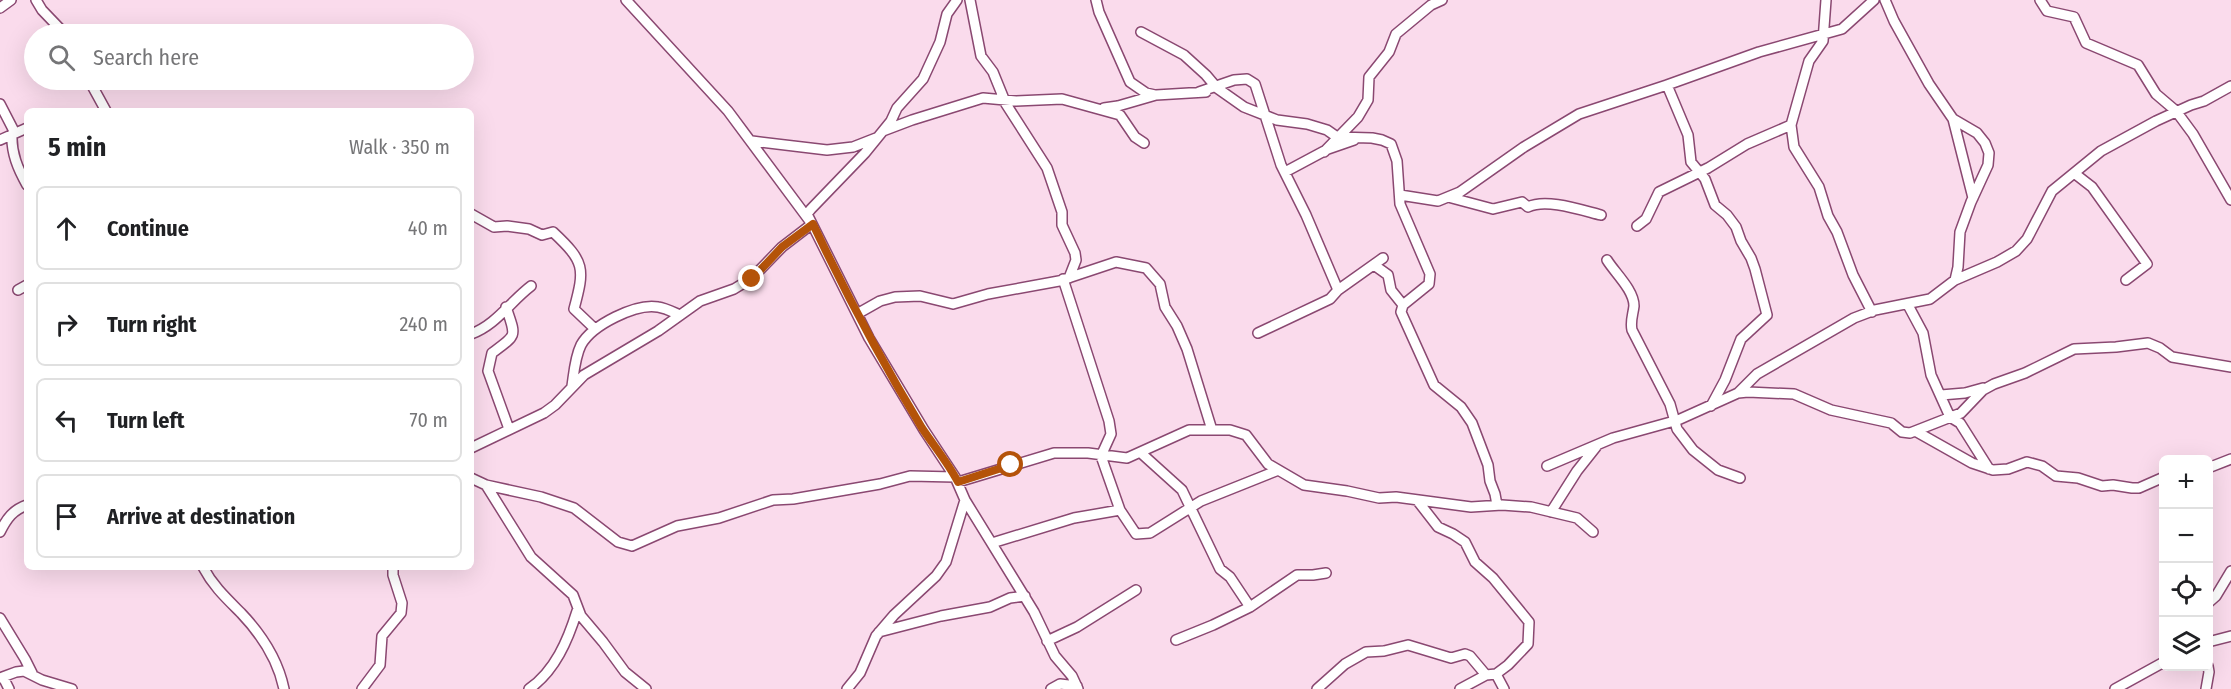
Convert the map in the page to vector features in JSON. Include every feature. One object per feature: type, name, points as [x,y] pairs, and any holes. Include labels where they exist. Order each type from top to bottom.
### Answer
[{"type":"street","points":[[0,8],[11,0]]},
{"type":"street","points":[[36,0],[55,24]]},
{"type":"street","points":[[626,0],[690,68],[752,141],[813,224]]},
{"type":"street","points":[[957,0],[947,14],[942,36],[925,74],[897,108],[881,134],[807,214],[857,314],[924,430],[957,480],[965,500],[1025,596],[1055,656],[1071,676],[1077,688]]},
{"type":"street","points":[[970,0],[981,56],[993,72],[1005,101],[1047,168],[1062,212],[1062,225],[1075,253],[1076,260],[1066,279],[1096,387],[1109,421],[1111,434],[1101,456],[1120,510],[1136,534],[1150,533],[1222,492],[1276,471]]},
{"type":"street","points":[[1096,0],[1099,12],[1130,82],[1146,93],[1156,95]]},
{"type":"street","points":[[1324,152],[1337,136],[1358,117],[1368,100],[1369,77],[1389,52],[1396,34],[1431,5],[1442,0]]},
{"type":"street","points":[[1826,0],[1823,41],[1809,61],[1791,125],[1794,147],[1819,187],[1828,216],[1853,275],[1872,312]]},
{"type":"street","points":[[1400,195],[1438,201],[1448,197],[1460,192],[1524,147],[1579,114],[1759,52],[1842,29],[1874,0]]},
{"type":"street","points":[[1885,0],[1929,84],[1953,119],[1973,198]]},
{"type":"street","points":[[2040,0],[2047,11],[2074,16],[2086,43],[2138,65],[2156,94],[2176,111],[2193,134],[2231,200]]},
{"type":"street","points":[[1141,32],[1184,55],[1219,90],[1244,107],[1276,120],[1307,124],[1327,130],[1337,136],[1382,140],[1391,144],[1397,161],[1400,204],[1430,274],[1429,284],[1413,294],[1403,305],[1401,312],[1434,385],[1442,394],[1461,407],[1472,423],[1488,465],[1497,505]]},
{"type":"street","points":[[1101,109],[1156,95],[1219,90],[1234,80],[1247,79],[1255,84],[1285,172],[1338,290]]},
{"type":"street","points":[[1667,85],[1688,135],[1691,162],[1711,191],[1715,204],[1733,221],[1751,258],[1767,315],[1741,339],[1725,380],[1711,406]]},
{"type":"street","points":[[1547,466],[1613,438],[1674,421],[1711,406],[1737,393],[1760,372],[1854,318],[1930,299],[1955,280],[1997,262],[2016,251],[2027,239],[2052,192],[2109,145],[2231,86]]},
{"type":"street","points":[[94,90],[104,108]]},
{"type":"street","points":[[752,141],[833,150],[853,147],[912,120],[983,98],[1005,101],[1062,99],[1101,109],[1120,115],[1135,137],[1144,143]]},
{"type":"street","points":[[0,104],[13,133],[11,147],[24,180]]},
{"type":"street","points":[[1953,119],[1977,133],[1989,153],[1988,165],[1960,232],[1955,280]]},
{"type":"street","points":[[1637,226],[1646,219],[1659,192],[1708,168],[1747,144],[1791,125]]},
{"type":"street","points":[[0,140],[24,129]]},
{"type":"street","points":[[1285,172],[1324,152],[1359,138]]},
{"type":"street","points":[[2074,173],[2092,187],[2147,264],[2126,280]]},
{"type":"street","points":[[1448,197],[1493,208],[1522,202],[1528,207],[1535,204],[1559,204],[1600,215]]},
{"type":"street","points":[[474,216],[494,227],[529,229],[542,235],[553,232],[568,246],[581,267],[581,281],[574,309],[595,329]]},
{"type":"street","points":[[474,446],[555,405],[584,375],[700,301],[734,289],[752,279],[782,247],[813,224]]},
{"type":"street","points":[[1258,333],[1330,299],[1338,290],[1383,258]]},
{"type":"street","points":[[1607,260],[1629,290],[1634,305],[1630,319],[1632,330],[1670,404],[1677,429],[1693,450],[1718,470],[1740,478]]},
{"type":"street","points":[[857,314],[880,301],[895,297],[920,296],[953,304],[988,294],[1066,279],[1116,262],[1146,268],[1160,284],[1165,307],[1188,349],[1212,430]]},
{"type":"street","points":[[1374,265],[1388,275],[1391,290],[1403,305]]},
{"type":"street","points":[[474,333],[486,328],[531,286]]},
{"type":"street","points":[[18,290],[24,287]]},
{"type":"street","points":[[1908,305],[1923,333],[1931,375],[1950,417],[1960,423],[1989,468]]},
{"type":"street","points":[[572,386],[577,356],[582,343],[595,329],[640,308],[658,307],[680,315]]},
{"type":"street","points":[[506,308],[514,332],[512,339],[492,353],[488,371],[509,429]]},
{"type":"street","points":[[1941,395],[1965,393],[1989,387],[2025,373],[2074,349],[2148,343],[2172,357],[2231,367]]},
{"type":"street","points":[[1737,393],[1794,394],[1831,410],[1891,423],[1902,432],[1917,432],[1961,413],[1975,397],[1989,387]]},
{"type":"street","points":[[474,479],[486,485],[541,497],[574,508],[618,542],[632,546],[677,526],[719,518],[773,500],[793,499],[880,484],[910,476],[957,480],[1054,453],[1127,458],[1189,430],[1237,431],[1251,440],[1263,459],[1276,471],[1314,488],[1347,491],[1379,498],[1396,497],[1471,507],[1497,505],[1531,507],[1577,518],[1593,532]]},
{"type":"street","points":[[1917,432],[1972,464],[1989,468],[2008,469],[2028,462],[2042,466],[2056,476],[2078,478],[2102,486],[2113,484],[2132,488],[2139,488],[2159,479]]},
{"type":"street","points":[[1551,512],[1577,471],[1598,446]]},
{"type":"street","points":[[1141,453],[1182,490],[1220,569],[1230,577],[1250,607]]},
{"type":"street","points":[[2213,466],[2231,459]]},
{"type":"street","points":[[486,485],[531,557],[573,595],[577,611],[625,672],[646,689]]},
{"type":"street","points":[[847,689],[860,673],[879,632],[936,576],[946,562],[965,500]]},
{"type":"street","points":[[1417,500],[1438,527],[1465,542],[1475,562],[1497,583],[1529,622],[1528,644],[1508,665],[1496,674],[1486,675],[1460,689]]},
{"type":"street","points":[[0,532],[9,516],[24,506]]},
{"type":"street","points":[[992,543],[1074,518],[1120,510]]},
{"type":"street","points":[[205,570],[215,587],[242,614],[260,637],[281,674],[284,689]]},
{"type":"street","points":[[362,689],[381,665],[382,636],[401,613],[402,603],[393,570]]},
{"type":"street","points":[[2213,599],[2231,571]]},
{"type":"street","points":[[1176,640],[1250,607],[1297,575],[1313,576],[1326,573]]},
{"type":"street","points":[[1047,641],[1077,627],[1136,590]]},
{"type":"street","points":[[879,632],[940,616],[990,607],[1010,598],[1025,596]]},
{"type":"street","points":[[529,689],[544,677],[553,664],[571,633],[577,611]]},
{"type":"street","points":[[0,618],[25,658],[32,674]]},
{"type":"street","points":[[2213,641],[2231,636]]},
{"type":"street","points":[[1317,689],[1357,656],[1366,652],[1384,651],[1408,645],[1451,658],[1465,654],[1470,656],[1486,675]]},
{"type":"street","points":[[2115,689],[2159,665]]},
{"type":"street","points":[[2206,689],[2209,671]]},
{"type":"street","points":[[9,689],[2,677],[16,672],[32,674],[42,680],[72,689]]},
{"type":"street","points":[[1496,674],[1504,689]]},
{"type":"street","points":[[1050,689],[1060,684],[1077,688]]},
{"type":"route","points":[[752,279],[782,247],[813,224],[869,338],[958,482],[1011,465]]}]
